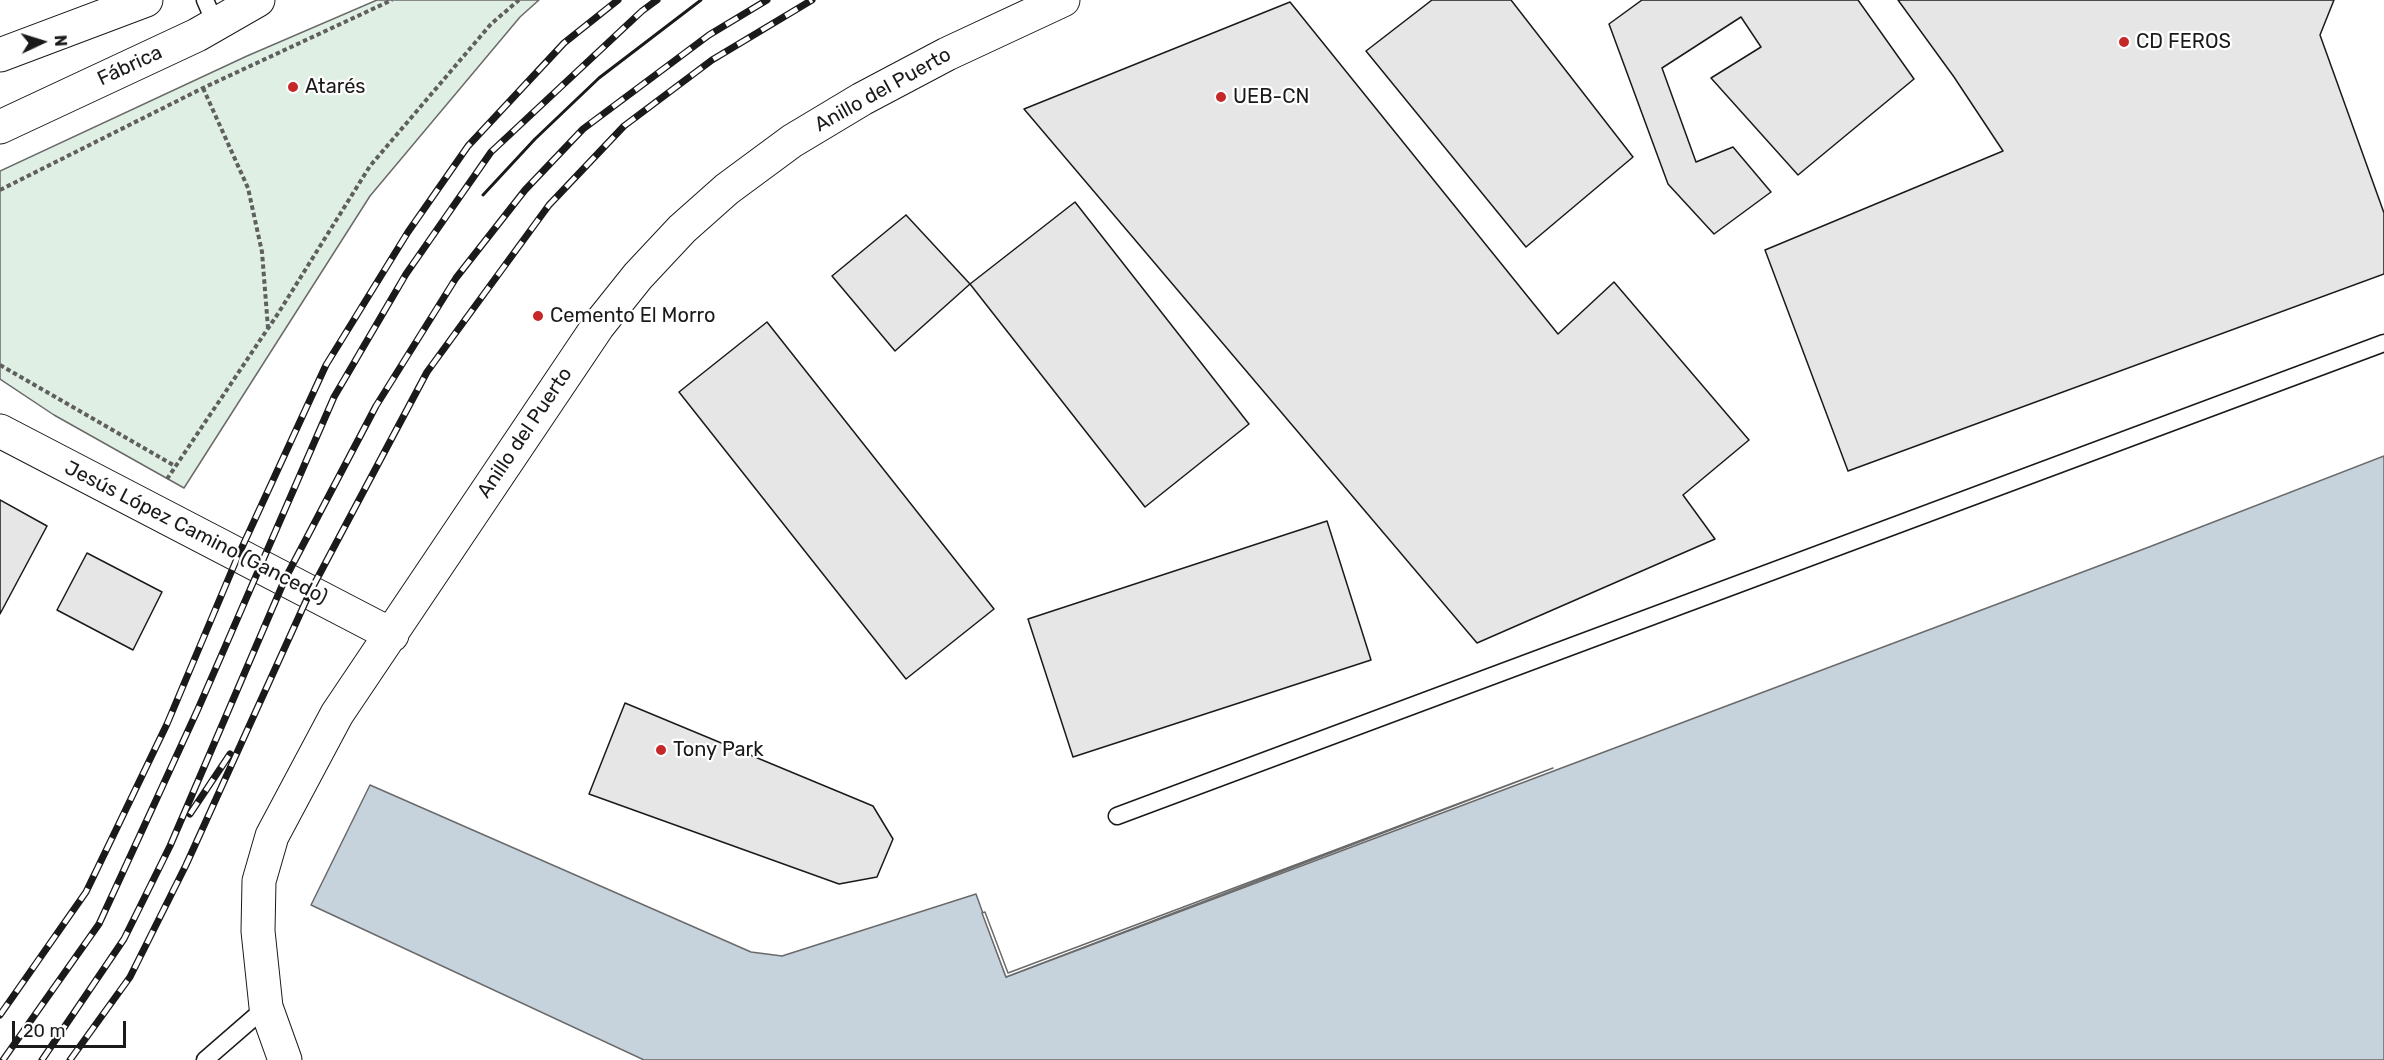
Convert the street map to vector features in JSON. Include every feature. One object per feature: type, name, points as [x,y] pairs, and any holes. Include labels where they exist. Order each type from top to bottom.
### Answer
[{"type":"main road","points":[[0,55],[146,0]]},
{"type":"main road","name":"Fábrica","points":[[0,127],[197,35],[210,11],[258,0]]},
{"type":"main road","name":"Anillo del Puerto","points":[[285,1060],[266,1007],[258,931],[259,881],[272,836],[337,714],[598,326],[638,276],[682,229],[727,189],[792,141],[862,99],[947,54],[1063,0]]},
{"type":"main road","name":"Jesús López Camino (Gancedo)","points":[[0,431],[392,635]]},
{"type":"lane","points":[[1117,816],[2384,344]]},
{"type":"lane","points":[[205,1060],[266,1007]]},
{"type":"path","points":[[0,190],[202,88],[392,0]]},
{"type":"path","points":[[148,508],[268,328],[370,166],[491,24],[519,0]]},
{"type":"path","points":[[202,88],[248,188],[262,252],[268,328]]},
{"type":"path","points":[[0,365],[175,466]]},
{"type":"green space","points":[[377,0],[539,0],[520,17],[370,196],[184,488],[54,415],[0,379],[0,171],[247,56]]},
{"type":"shaded area","points":[[2384,456],[2384,1060],[644,1060],[311,905],[370,785],[751,952],[782,956],[976,894],[1006,977],[2149,547]]},
{"type":"pier","points":[[1553,768],[1006,977],[982,913],[985,912],[1008,973]]},
{"type":"building","points":[[1432,0],[1511,0],[1633,157],[1526,247],[1366,51]]},
{"type":"building","points":[[1642,0],[1858,0],[1914,79],[1798,175],[1711,78],[1761,47],[1741,17],[1662,68],[1696,162],[1733,147],[1771,192],[1714,234],[1668,184],[1609,24]]},
{"type":"building","points":[[1898,0],[2334,0],[2320,35],[2384,213],[2384,274],[1848,471],[1765,250],[2003,151],[1954,77]]},
{"type":"building","points":[[1290,2],[1558,334],[1614,282],[1749,440],[1683,495],[1715,539],[1477,643],[1024,109]]},
{"type":"building","points":[[1075,202],[1249,424],[1145,507],[970,284]]},
{"type":"building","points":[[906,215],[970,284],[895,351],[832,276]]},
{"type":"building","points":[[767,322],[994,609],[906,679],[679,392]]},
{"type":"building","points":[[0,500],[47,526],[0,614]]},
{"type":"building","points":[[1327,521],[1371,660],[1073,757],[1028,619]]},
{"type":"building","points":[[87,553],[162,592],[133,650],[57,610]]},
{"type":"building","points":[[625,703],[873,806],[893,839],[877,877],[839,884],[589,794]]},
{"type":"railway","points":[[0,1015],[86,892],[167,724],[238,556],[326,365],[408,232],[468,146],[564,43],[618,0]]},
{"type":"railway","points":[[3,1060],[99,924],[198,709],[334,397],[406,274],[491,152],[642,11],[657,0]]},
{"type":"railway","points":[[42,1060],[124,939],[170,846],[285,579],[376,406],[456,278],[525,190],[583,129],[709,35],[767,0]]},
{"type":"railway","points":[[70,1060],[130,977],[186,865],[310,592],[427,372],[549,205],[624,126],[712,60],[812,0]]},
{"type":"railway","points":[[190,814],[230,754]]},
{"type":"wall","points":[[483,195],[535,139],[599,78],[701,0]]},
{"type":"place","name":"CD FEROS","points":[[2124,42]]},
{"type":"place","name":"Atarés","points":[[293,87]]},
{"type":"place","name":"UEB-CN","points":[[1221,97]]},
{"type":"place","name":"Cemento El Morro","points":[[538,316]]},
{"type":"place","name":"Tony Park","points":[[661,750]]}]
